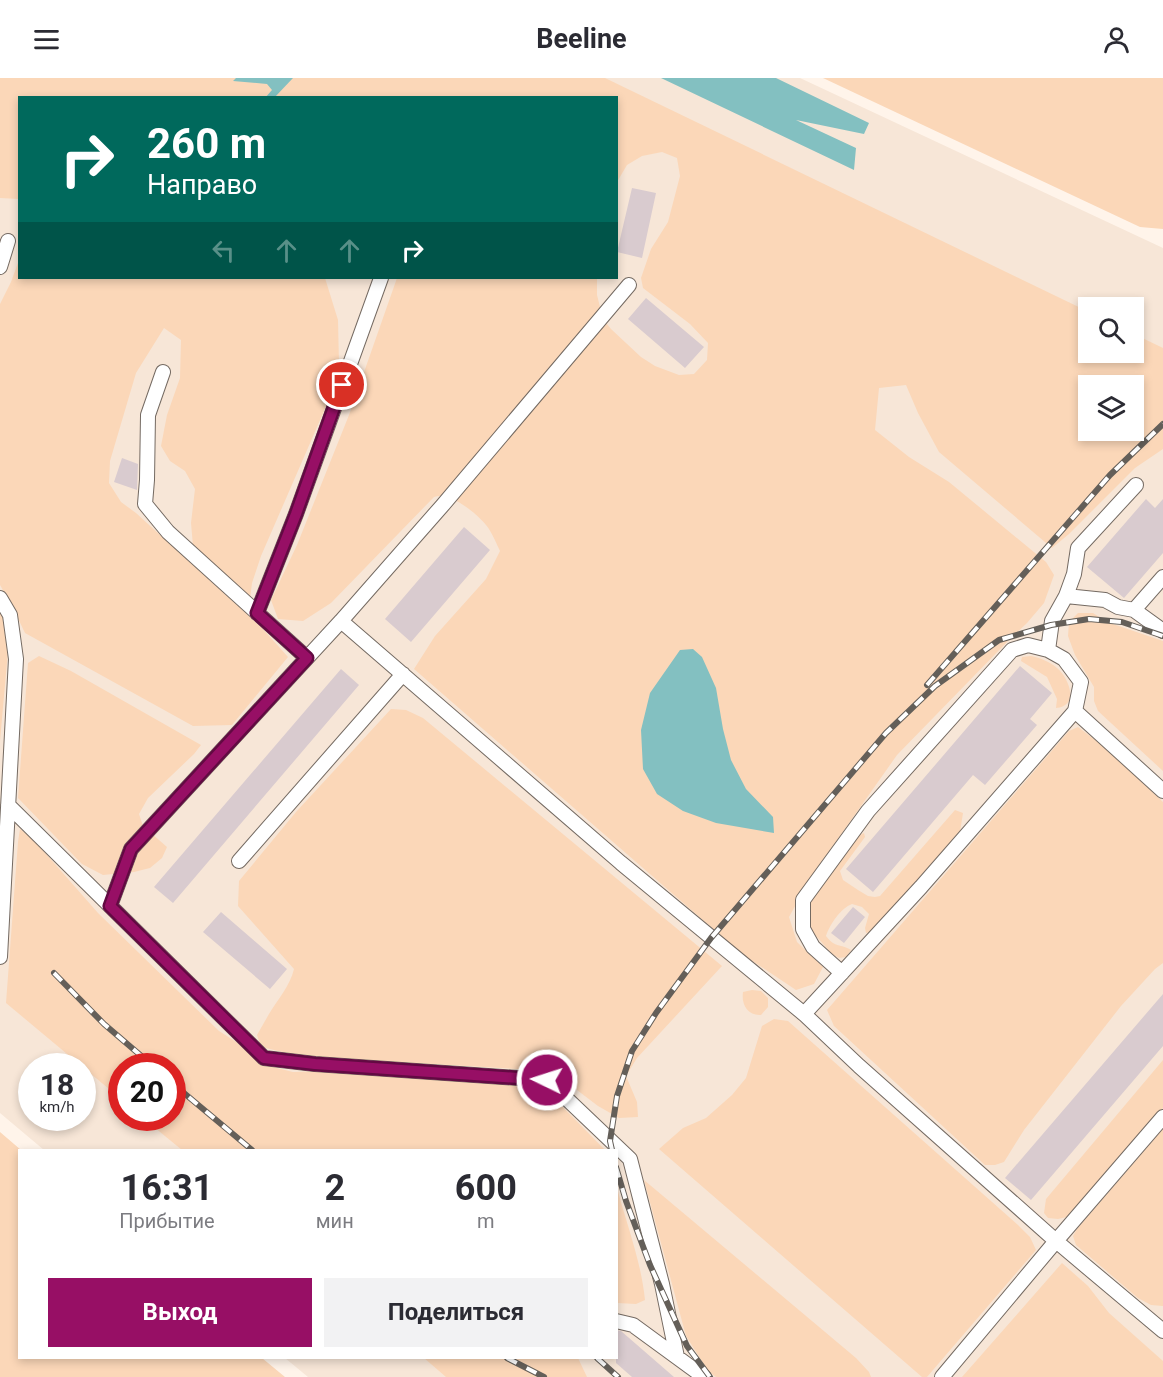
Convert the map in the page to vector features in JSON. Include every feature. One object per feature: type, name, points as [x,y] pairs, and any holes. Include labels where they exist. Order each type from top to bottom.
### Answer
[{"type":"lane","points":[[0,267],[8,241]]},
{"type":"lane","points":[[257,613],[296,514],[381,279]]},
{"type":"lane","points":[[110,906],[131,849],[341,621],[442,506],[629,285]]},
{"type":"lane","points":[[163,372],[148,415],[145,504],[168,532],[307,658]]},
{"type":"lane","points":[[1048,650],[1052,621],[1066,596],[1074,574],[1078,548],[1136,485]]},
{"type":"lane","points":[[1134,610],[1163,577]]},
{"type":"lane","points":[[1066,596],[1105,600],[1118,607],[1134,610],[1163,631]]},
{"type":"lane","points":[[0,598],[10,615],[16,659],[0,957]]},
{"type":"lane","points":[[341,621],[621,863],[804,1014],[859,1066],[1056,1240],[1163,1331]]},
{"type":"lane","points":[[804,1014],[842,973],[929,878],[1075,711],[1081,682],[1064,660],[1048,650],[1028,645],[1012,650],[868,811],[803,900],[803,928],[813,947],[842,973]]},
{"type":"lane","points":[[239,861],[403,674]]},
{"type":"lane","points":[[1075,711],[1163,791]]},
{"type":"lane","points":[[8,805],[264,1058],[315,1064],[547,1080],[630,1159],[662,1284],[677,1357]]},
{"type":"lane","points":[[942,1377],[1056,1240],[1163,1117]]},
{"type":"lane","points":[[618,1321],[633,1325],[704,1377]]},
{"type":"shaded area","points":[[0,78],[800,78],[1163,248],[1163,1377],[308,1377],[286,1359],[618,1359],[618,1149],[43,1149],[21,1131],[96,1131],[96,1053],[18,1053],[18,1128],[0,1113]]},
{"type":"shaded area","points":[[0,78],[605,78],[1078,307],[1078,363],[1144,363],[1144,339],[1163,348],[1163,449],[1135,468],[1052,548],[939,452],[906,385],[879,388],[875,430],[909,457],[949,482],[1046,562],[1054,575],[1044,603],[897,755],[813,874],[789,917],[797,942],[823,967],[814,984],[796,990],[742,954],[414,669],[435,636],[486,579],[500,551],[488,528],[469,509],[447,497],[434,497],[331,603],[303,621],[278,619],[271,600],[297,545],[349,415],[397,279],[597,279],[597,295],[603,319],[641,357],[655,366],[679,375],[694,374],[707,360],[708,343],[690,324],[643,288],[641,278],[651,249],[668,222],[680,176],[677,158],[662,152],[642,156],[627,165],[618,180],[618,96],[18,96],[18,199],[0,198]]},
{"type":"shaded area","points":[[823,78],[1163,78],[1163,229],[1140,227]]},
{"type":"shaded area","points":[[18,263],[18,279],[325,279],[338,320],[339,364],[334,388],[261,556],[252,583],[250,599],[193,546],[191,523],[195,489],[185,471],[170,461],[161,446],[167,415],[180,378],[181,340],[164,328],[136,373],[110,461],[109,483],[121,502],[262,628],[288,657],[232,725],[193,726],[25,633],[0,585],[0,304]]},
{"type":"shaded area","points":[[0,611],[10,629],[0,741]]},
{"type":"shaded area","points":[[1078,613],[1093,613],[1107,622],[1163,641],[1163,771],[1098,711],[1094,701],[1094,687],[1075,655],[1068,636],[1069,622]]},
{"type":"shaded area","points":[[39,656],[71,671],[201,745],[148,798],[139,814],[143,826],[167,847],[162,858],[150,868],[103,875],[82,864],[18,798],[28,663]]},
{"type":"shaded area","points":[[1031,656],[1051,663],[1065,678],[1070,697],[1063,706],[1056,708],[1057,699],[1047,677],[1021,661],[1022,657]]},
{"type":"shaded area","points":[[391,709],[406,710],[423,718],[722,966],[637,1058],[626,1076],[637,1102],[638,1117],[619,1118],[598,1106],[552,1071],[305,1057],[261,1047],[257,1035],[287,987],[294,969],[238,906],[239,881],[296,812]]},
{"type":"shaded area","points":[[1078,727],[1103,746],[1163,802],[1163,963],[1121,1006],[1024,1130],[1004,1162],[985,1165],[834,1026],[827,1010],[1069,731]]},
{"type":"shaded area","points":[[955,810],[963,813],[960,832],[871,932],[866,933],[869,914],[862,907],[852,904],[840,913],[826,936],[835,944],[851,950],[846,957],[839,958],[832,954],[809,928],[808,915],[811,902],[854,841],[864,833],[865,837],[840,871],[843,880],[868,896],[880,896]]},
{"type":"shaded area","points":[[20,829],[32,838],[98,913],[219,1031],[277,1068],[293,1072],[321,1071],[524,1085],[548,1092],[604,1149],[181,1149],[159,1131],[186,1131],[186,1053],[108,1053],[108,1088],[96,1078],[96,1053],[66,1053],[6,1003]]},
{"type":"shaded area","points":[[761,991],[768,998],[768,1007],[761,1015],[752,1014],[744,1005],[743,992]]},
{"type":"shaded area","points":[[774,1019],[788,1021],[1018,1225],[1030,1237],[1036,1250],[927,1377],[922,1377],[659,1149],[683,1128],[706,1118],[732,1095],[746,1078],[762,1026]]},
{"type":"shaded area","points":[[1163,1060],[1163,1108],[1071,1216],[1058,1219],[1048,1218],[1044,1213],[1046,1199]]},
{"type":"shaded area","points":[[1163,1129],[1163,1306],[1151,1305],[1138,1298],[1076,1245],[1073,1236]]},
{"type":"shaded area","points":[[0,1132],[20,1149],[18,1149],[18,1359],[263,1359],[285,1377],[0,1377]]},
{"type":"shaded area","points":[[644,1180],[856,1358],[871,1377],[716,1377],[708,1371],[686,1336]]},
{"type":"shaded area","points":[[618,1191],[643,1285],[645,1300],[636,1304],[618,1303]]},
{"type":"shaded area","points":[[1062,1263],[1088,1286],[1109,1313],[1163,1361],[1163,1377],[962,1377]]},
{"type":"shaded area","points":[[425,1359],[578,1359],[587,1377],[446,1377]]},
{"type":"water","points":[[236,78],[293,78],[276,96],[267,96],[272,90],[267,84],[233,81]]},
{"type":"water","points":[[661,78],[776,78],[869,123],[864,134],[796,120],[856,148],[854,170]]},
{"type":"water","points":[[693,649],[702,657],[716,688],[731,760],[746,789],[773,817],[774,833],[716,823],[683,811],[657,794],[643,769],[641,730],[650,693],[680,650]]},
{"type":"building","points":[[632,188],[656,193],[642,258],[618,252]]},
{"type":"building","points":[[646,298],[704,347],[685,368],[628,319]]},
{"type":"building","points":[[122,458],[138,464],[137,490],[114,482]]},
{"type":"building","points":[[1146,499],[1155,508],[1163,499],[1163,553],[1124,598],[1087,567]]},
{"type":"building","points":[[464,527],[490,550],[411,642],[385,619]]},
{"type":"building","points":[[1020,666],[1052,693],[1030,719],[1037,725],[985,785],[973,775],[873,892],[846,869]]},
{"type":"building","points":[[341,669],[359,685],[173,903],[154,887]]},
{"type":"building","points":[[853,907],[865,917],[844,943],[831,933]]},
{"type":"building","points":[[221,912],[287,969],[270,989],[203,932]]},
{"type":"building","points":[[1163,994],[1163,1046],[1031,1200],[1005,1178]]},
{"type":"building","points":[[618,1330],[674,1377],[632,1377],[616,1363]]},
{"type":"railway","points":[[927,685],[1110,475],[1163,424]]},
{"type":"railway","points":[[612,1149],[610,1141],[617,1096],[632,1051],[656,1013],[711,938],[886,733],[935,686],[999,640],[1051,625],[1089,619],[1122,622],[1163,636]]},
{"type":"railway","points":[[54,973],[104,1024],[138,1053]]},
{"type":"railway","points":[[186,1095],[251,1149]]},
{"type":"railway","points":[[618,1174],[650,1265],[687,1346],[710,1377]]},
{"type":"railway","points":[[509,1359],[544,1377]]},
{"type":"railway","points":[[598,1359],[618,1377]]},
{"type":"route","points":[[342,385],[296,514],[257,613],[307,658],[131,849],[110,906],[264,1058],[315,1064],[547,1080]]}]
